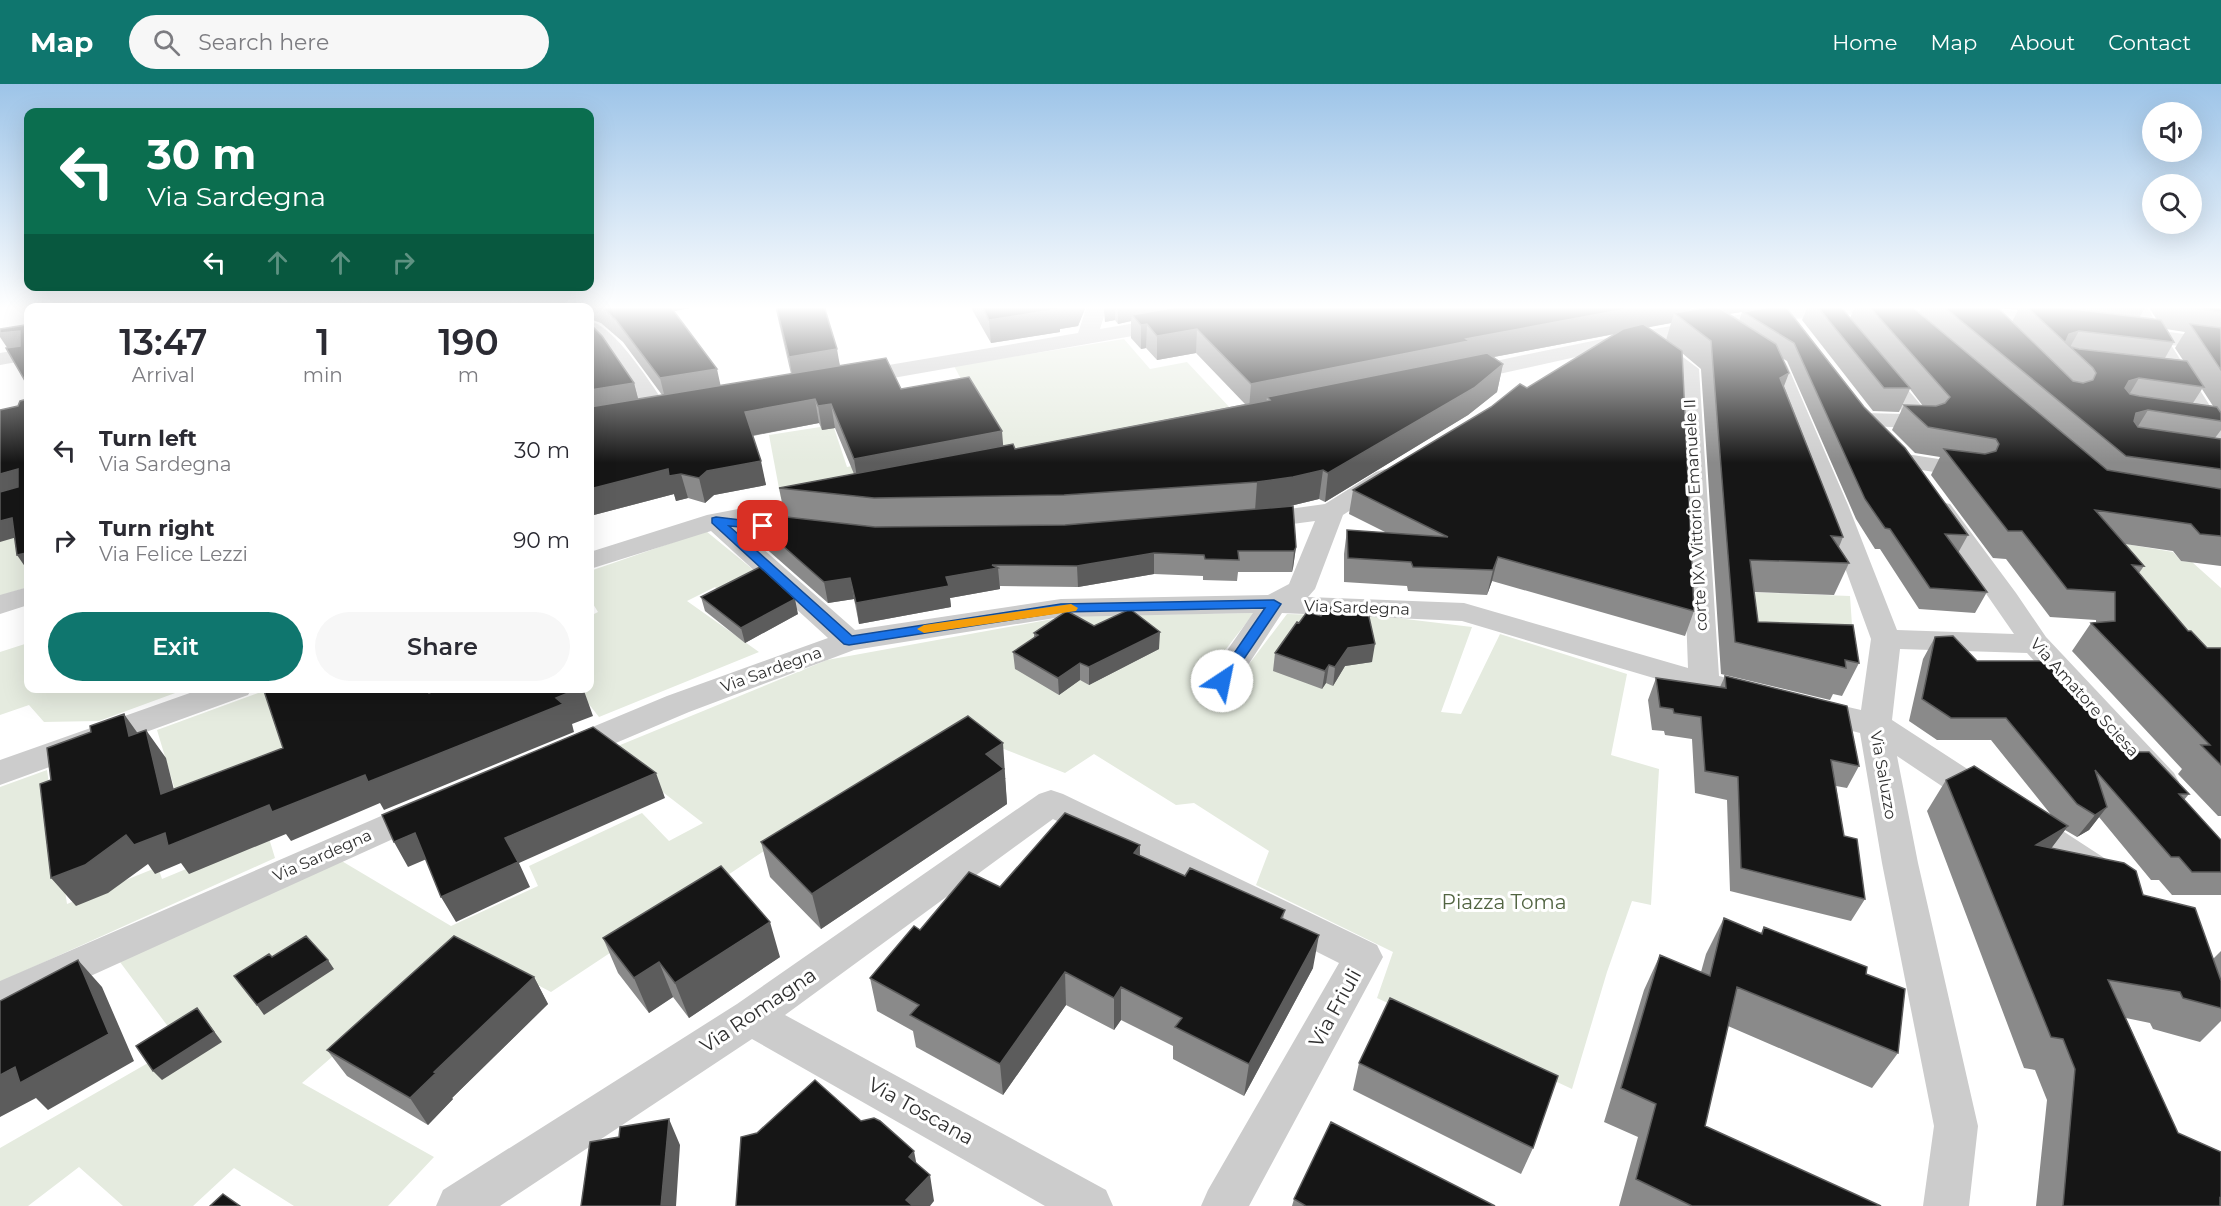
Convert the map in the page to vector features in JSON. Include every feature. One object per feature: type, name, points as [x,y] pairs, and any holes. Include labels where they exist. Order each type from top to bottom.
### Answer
[{"type":"street","points":[[623,358],[669,410],[635,416]]},
{"type":"street","points":[[827,382],[967,358]]},
{"type":"street","name":"corte IX^ Vittorio Emanuele II","points":[[1673,358],[1688,369],[1704,683]]},
{"type":"street","name":"Via Saluzzo","points":[[1763,358],[1777,367],[1886,639],[1875,725],[1900,864],[1956,1126],[1946,1206]]},
{"type":"street","name":"Via Amatore Sciesa","points":[[1870,358],[1923,422],[1858,411],[1906,461],[2006,599],[2035,644],[2181,802]]},
{"type":"street","points":[[2168,358],[2215,433]]},
{"type":"street","points":[[1446,378],[1536,359],[1535,375],[1526,383]]},
{"type":"street","points":[[2157,375],[2180,377]]},
{"type":"street","points":[[2178,419],[2215,433]]},
{"type":"street","points":[[1906,461],[1971,471]]},
{"type":"street","points":[[1232,523],[1332,511],[1406,464]]},
{"type":"street","points":[[594,560],[716,521],[844,496]]},
{"type":"street","points":[[1222,681],[1274,604],[1301,589],[1332,511]]},
{"type":"street","points":[[716,521],[797,529]]},
{"type":"street","points":[[716,521],[849,641]]},
{"type":"street","points":[[0,605],[24,597]]},
{"type":"street","name":"Via Sardegna","points":[[537,763],[678,704],[849,641],[1061,608],[1274,604],[1464,612],[1704,683],[1875,725],[2127,892]]},
{"type":"street","points":[[1886,639],[2035,644]]},
{"type":"street","points":[[0,773],[223,693]]},
{"type":"street","name":"Via Sardegna","points":[[0,1000],[364,836],[450,800]]},
{"type":"street","name":"Via Romagna","points":[[459,1206],[751,1017],[1051,803]]},
{"type":"street","name":"Via Friuli","points":[[1051,803],[1364,957],[1224,1206]]},
{"type":"street","name":"Via Toscana","points":[[751,1017],[1090,1206]]},
{"type":"green space","points":[[1002,358],[1141,358],[1150,369],[1187,362],[1232,410],[781,499],[769,435],[833,425],[847,467],[992,436],[954,366]]},
{"type":"green space","points":[[24,505],[24,588],[0,596],[0,512]]},
{"type":"green space","points":[[706,531],[762,577],[723,595],[715,587],[687,601],[759,652],[599,717],[580,693],[594,693],[594,614],[598,612],[594,606],[594,570]]},
{"type":"green space","points":[[2120,543],[2173,552],[2181,561],[2192,562],[2221,588],[2221,665],[2176,665]]},
{"type":"green space","points":[[1744,592],[1850,596],[1854,654],[1748,649]]},
{"type":"green space","name":"Piazza Toma","points":[[1254,613],[1201,681],[1224,697],[1287,614],[1389,617],[1472,627],[1441,712],[1461,714],[1500,634],[1627,674],[1611,755],[1659,769],[1651,905],[1632,901],[1607,972],[1572,1089],[1377,998],[1393,952],[1256,885],[1269,851],[1194,803],[1176,805],[1094,754],[1065,773],[950,728],[551,992],[461,945],[302,1083],[434,1157],[388,1206],[294,1206],[234,1168],[193,1206],[123,1206],[79,1167],[28,1206],[0,1206],[0,1148],[181,1044],[117,958],[340,860],[451,926],[538,886],[529,866],[642,813],[669,841],[703,823],[608,750],[827,660],[1069,616]]},
{"type":"green space","points":[[24,644],[24,693],[175,693],[99,721],[44,722],[29,705],[0,715],[0,652]]},
{"type":"green space","points":[[258,693],[270,693],[298,769],[175,790],[157,730]]},
{"type":"green space","points":[[47,770],[67,904],[158,867],[162,879],[268,835],[275,858],[0,982],[0,787]]},
{"type":"building","points":[[12,358],[24,358],[24,379]]},
{"type":"building","points":[[594,358],[617,358],[634,383],[594,389]]},
{"type":"building","points":[[645,358],[709,358],[717,369],[660,378]]},
{"type":"building","points":[[886,358],[901,389],[969,377],[1002,431],[854,459],[831,404],[818,406],[815,399],[745,412],[761,461],[707,471],[699,478],[681,474],[669,476],[668,469],[594,488],[594,406]]},
{"type":"building","points":[[1226,358],[1381,358],[1251,384]]},
{"type":"building","points":[[1460,358],[1495,358],[1503,364],[1474,388],[1328,473],[1323,470],[1257,482],[1064,495],[874,498],[779,488],[1013,444],[1015,449],[1270,400],[1267,397]]},
{"type":"building","points":[[1575,358],[1682,358],[1694,611],[1498,557],[1493,570],[1413,567],[1411,562],[1348,558],[1347,530],[1448,537],[1353,490],[1491,407],[1520,384],[1527,388]]},
{"type":"building","points":[[1712,358],[1782,358],[1789,373],[1780,378],[1843,537],[1831,536],[1849,563],[1750,560],[1758,622],[1853,625],[1859,663],[1845,660],[1846,668],[1735,642]]},
{"type":"building","points":[[1801,358],[1826,358],[1864,407],[1905,448],[1968,535],[1945,534],[1987,592],[1930,588],[1890,529],[1885,528],[1865,499]]},
{"type":"building","points":[[1860,358],[1885,358],[1910,388],[1884,388]]},
{"type":"building","points":[[1916,358],[1974,358],[2107,470],[2221,489],[2221,536],[2200,534],[2191,524],[2095,510],[2144,566],[2132,565],[2188,631],[2191,631],[2207,648],[2221,648],[2221,765],[2201,745],[2210,745],[2091,623],[2115,621],[2115,592],[2067,589],[2022,531],[2008,531],[1944,449],[1985,454],[1996,451],[1999,444],[1996,439],[1928,427],[1904,405],[1936,406],[1945,403],[1950,397]]},
{"type":"building","points":[[2007,358],[2050,358],[2073,381],[2083,383],[2093,380],[2096,373],[2083,358],[2163,358],[2187,361],[2204,387],[2139,378],[2129,381],[2125,388],[2130,394],[2139,396],[2217,407],[2221,413],[2221,421],[2148,410],[2136,413],[2134,421],[2138,427],[2221,439],[2221,469],[2126,456]]},
{"type":"building","points":[[2213,358],[2221,358],[2221,370]]},
{"type":"building","points":[[24,400],[24,554],[17,555],[12,518],[0,521],[0,492],[18,487],[18,469],[0,474],[0,410],[18,406],[20,401]]},
{"type":"building","points":[[1293,506],[1296,547],[1294,551],[1238,551],[1239,560],[1205,559],[1204,555],[1154,553],[1077,566],[992,565],[998,568],[946,577],[949,586],[856,603],[850,578],[824,582],[757,523],[759,514],[875,527],[1065,525]]},
{"type":"building","points":[[760,567],[795,599],[741,628],[701,597]]},
{"type":"building","points":[[1327,607],[1367,608],[1375,644],[1348,648],[1335,667],[1329,665],[1325,671],[1275,653],[1307,612],[1321,616]]},
{"type":"building","points":[[1130,609],[1160,632],[1089,667],[1080,663],[1058,678],[1013,652],[1038,635],[1034,633],[1067,611],[1094,626]]},
{"type":"building","points":[[1953,636],[1977,661],[2046,661],[2128,752],[2149,752],[2189,794],[2179,794],[2221,840],[2221,872],[2192,872],[2179,857],[2171,857],[2095,770],[2107,807],[2095,815],[2077,804],[2006,718],[1951,718],[1922,699],[1935,637]]},
{"type":"building","points":[[1725,676],[1847,706],[1859,766],[1831,760],[1844,836],[1857,839],[1865,899],[1741,868],[1738,777],[1705,771],[1701,717],[1674,713],[1673,709],[1660,707],[1656,678],[1726,688]]},
{"type":"building","points":[[265,693],[568,693],[556,698],[563,704],[368,782],[365,775],[272,812],[269,805],[168,846],[165,833],[134,845],[126,835],[85,865],[51,878],[40,784],[51,780],[47,748],[91,732],[90,726],[124,714],[129,736],[146,730],[161,794],[283,748]]},
{"type":"building","points":[[968,716],[1003,743],[986,754],[1004,769],[812,894],[761,842]]},
{"type":"building","points":[[593,727],[656,773],[505,838],[518,862],[441,897],[415,833],[394,842],[382,815]]},
{"type":"building","points":[[1974,766],[2068,826],[2036,845],[2124,863],[2136,871],[2143,895],[2195,908],[2221,981],[2221,1008],[2183,998],[2180,992],[2108,980],[2178,1133],[2221,1152],[2220,1206],[2063,1206],[2075,1069],[2063,1039],[2051,1037],[1946,780]]},
{"type":"building","points":[[1065,813],[1140,845],[1134,853],[1185,876],[1190,868],[1285,910],[1281,918],[1319,935],[1249,1064],[1175,1027],[1182,1018],[1121,987],[1114,998],[1065,972],[1000,1064],[910,1015],[919,1005],[870,978],[914,926],[920,930],[969,872],[1000,887]]},
{"type":"building","points":[[721,866],[770,922],[675,983],[659,962],[634,978],[603,938]]},
{"type":"building","points":[[1724,918],[1762,934],[1764,927],[1867,967],[1866,974],[1905,989],[1898,1053],[1737,987],[1705,1126],[1881,1206],[1692,1206],[1636,1179],[1656,1104],[1621,1088],[1660,955],[1710,976]]},
{"type":"building","points":[[306,936],[328,960],[257,1005],[234,976],[269,954],[272,957]]},
{"type":"building","points":[[454,936],[534,977],[434,1072],[436,1073],[410,1098],[327,1050]]},
{"type":"building","points":[[78,960],[109,1034],[20,1083],[15,1067],[0,1075],[0,1001]]},
{"type":"building","points":[[1390,998],[1558,1076],[1533,1148],[1359,1063]]},
{"type":"building","points":[[197,1008],[214,1032],[153,1071],[136,1046]]},
{"type":"building","points":[[815,1080],[861,1121],[874,1118],[880,1121],[914,1151],[909,1157],[930,1175],[906,1200],[913,1206],[736,1206],[741,1137],[757,1133]]},
{"type":"building","points":[[669,1119],[661,1206],[581,1206],[590,1142],[619,1137],[620,1127]]},
{"type":"building","points":[[1331,1122],[1495,1206],[1306,1206],[1294,1199]]},
{"type":"building","points":[[223,1194],[240,1206],[210,1206]]},
{"type":"slow traffic","points":[[924,629],[1071,608]]},
{"type":"route","points":[[763,526],[716,521],[849,641],[1061,608],[1274,604],[1222,681]]}]
